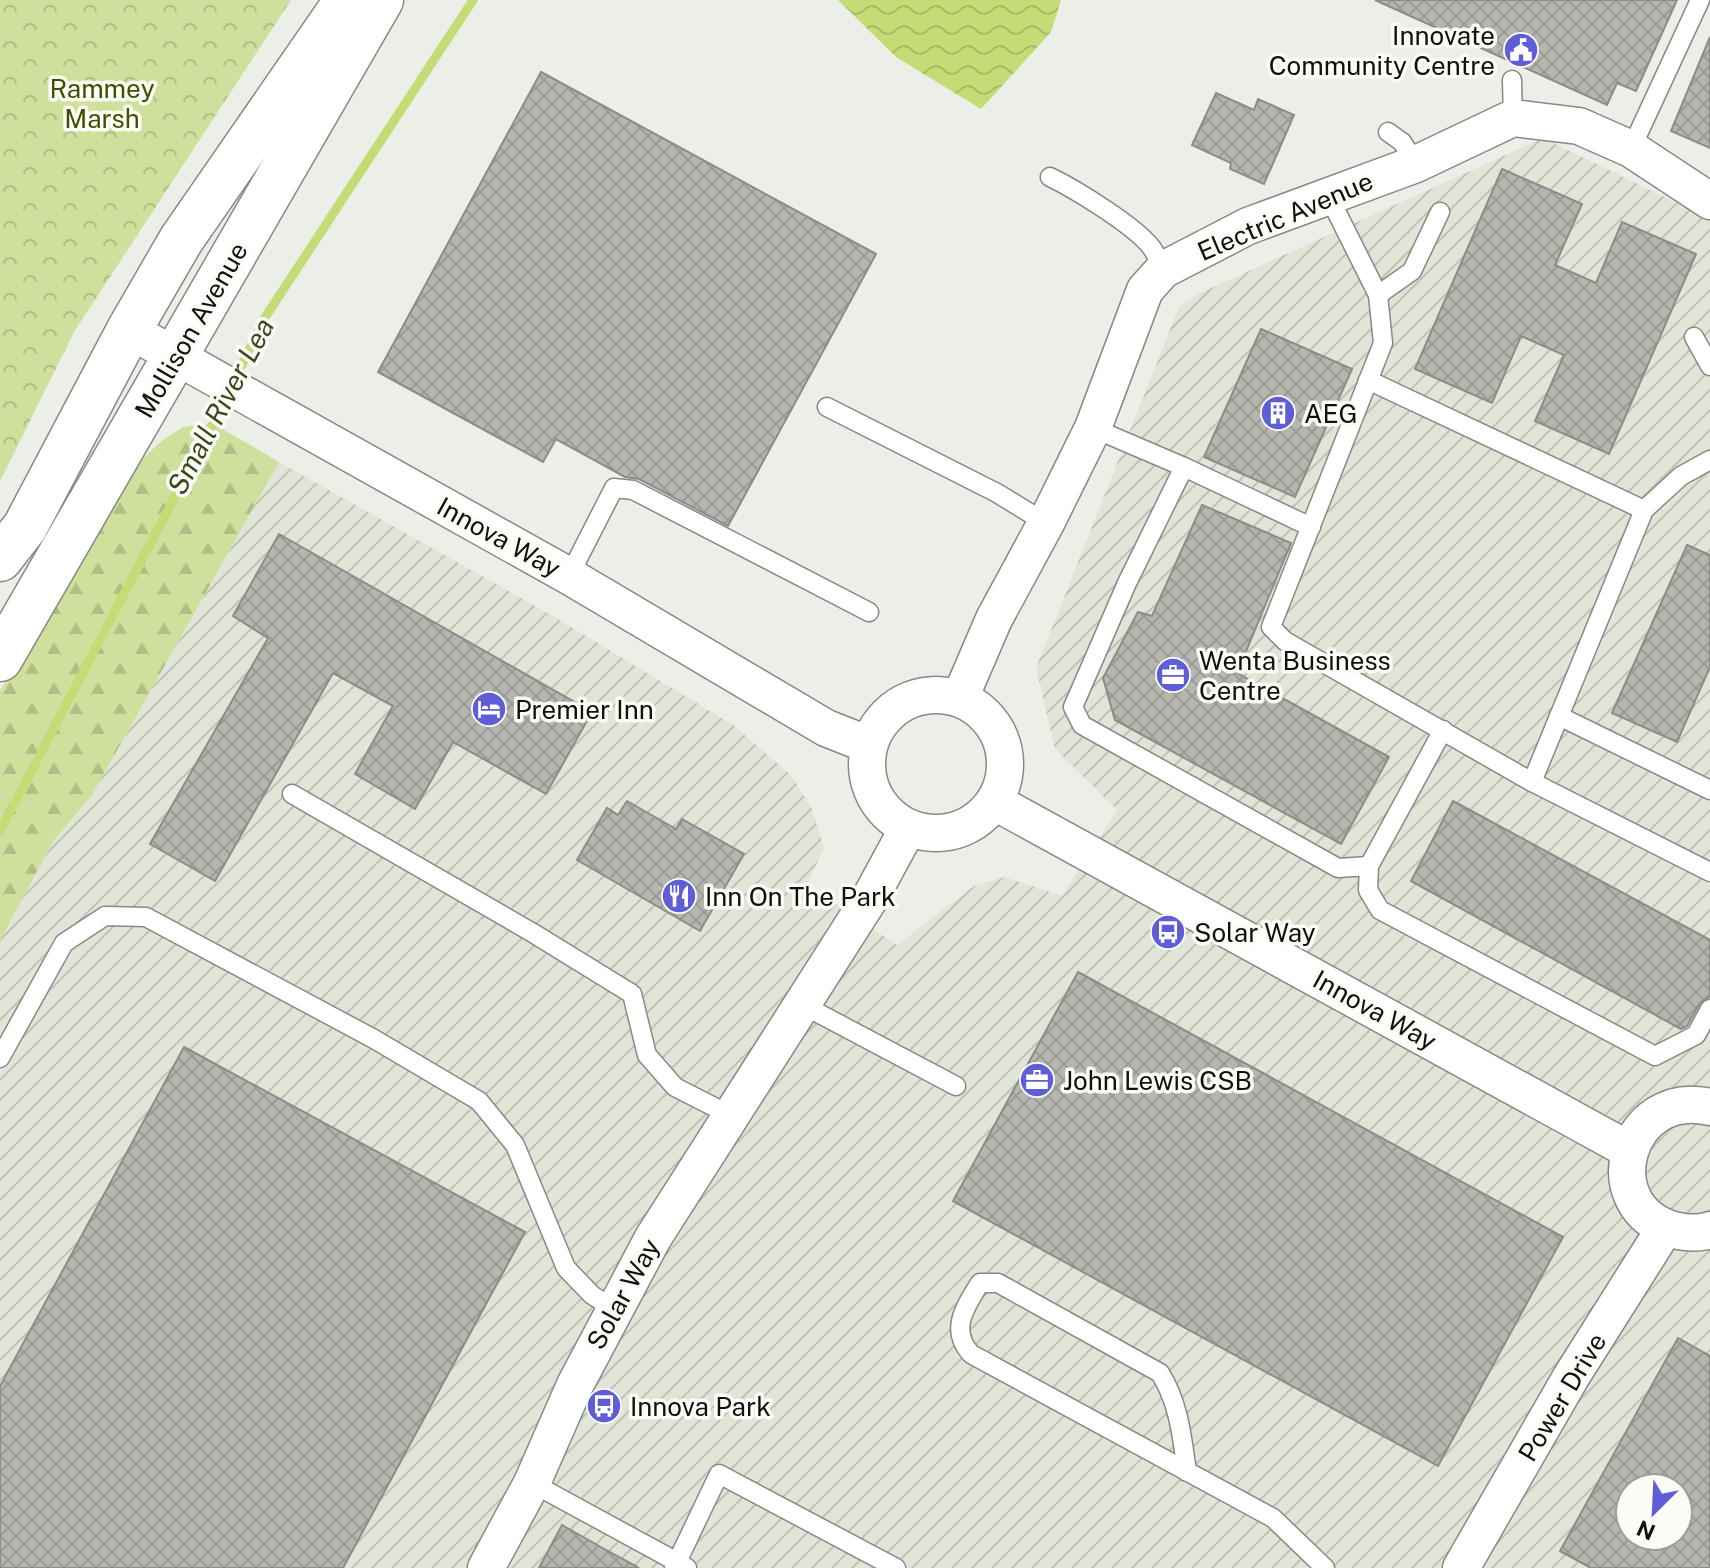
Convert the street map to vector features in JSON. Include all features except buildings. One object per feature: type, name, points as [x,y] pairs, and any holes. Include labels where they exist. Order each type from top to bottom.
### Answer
[{"type":"main road","name":"Mollison Avenue","points":[[0,559],[25,527],[129,330],[181,240],[347,0]]},
{"type":"main road","name":"Mollison Avenue","points":[[0,659],[381,0]]},
{"type":"street","points":[[1513,118],[1579,126],[1631,149],[1710,201]]},
{"type":"street","name":"Electric Avenue","points":[[960,698],[994,619],[1093,428],[1145,290],[1163,270],[1248,226],[1416,164],[1513,118]]},
{"type":"street","name":"Innova Way","points":[[129,330],[569,576],[826,728],[869,745]]},
{"type":"street","points":[[938,694],[960,698],[981,710],[996,728],[1004,746],[1006,763],[1003,784],[995,802],[978,820],[945,834],[928,834],[908,828],[886,813],[872,793],[866,770],[869,745],[880,722],[895,707],[914,697],[938,694]]},
{"type":"street","name":"Innova Way","points":[[995,802],[1629,1150]]},
{"type":"street","name":"Solar Way","points":[[486,1568],[532,1483],[575,1385],[653,1238],[870,898],[908,828]]},
{"type":"street","points":[[1710,1107],[1687,1104],[1668,1108],[1651,1118],[1637,1132],[1626,1168],[1629,1187],[1637,1204],[1649,1218],[1665,1228],[1684,1233],[1710,1230]]},
{"type":"street","name":"Power Drive","points":[[1461,1568],[1571,1377],[1665,1228]]},
{"type":"lane","points":[[1631,149],[1700,0]]},
{"type":"lane","points":[[1512,80],[1513,118]]},
{"type":"lane","points":[[1388,132],[1402,142],[1416,164]]},
{"type":"lane","points":[[1050,177],[1136,231],[1152,248],[1163,270]]},
{"type":"lane","points":[[1328,195],[1378,295],[1383,343],[1271,627],[1285,641],[1532,782],[1710,872]]},
{"type":"lane","points":[[1378,295],[1412,271],[1440,212]]},
{"type":"lane","points":[[1694,337],[1710,366]]},
{"type":"lane","points":[[1368,380],[1644,510]]},
{"type":"lane","points":[[827,407],[997,493],[1046,523]]},
{"type":"lane","points":[[1093,428],[1311,527]]},
{"type":"lane","points":[[1532,782],[1644,510],[1681,476],[1710,460]]},
{"type":"lane","points":[[1184,467],[1127,583],[1073,707],[1082,725],[1338,868],[1369,866]]},
{"type":"lane","points":[[569,576],[614,488],[633,490],[869,612]]},
{"type":"lane","points":[[1559,716],[1710,790]]},
{"type":"lane","points":[[1443,730],[1369,866],[1368,890],[1380,910],[1655,1056],[1696,1035],[1710,1009]]},
{"type":"lane","points":[[292,794],[632,994],[647,1055],[675,1087],[730,1115]]},
{"type":"lane","points":[[0,1058],[64,943],[105,916],[146,917],[374,1039],[479,1101],[515,1145],[553,1243],[566,1268],[592,1295],[614,1309]]},
{"type":"lane","points":[[801,1004],[956,1086]]},
{"type":"lane","points":[[1187,1472],[1178,1412],[1160,1373],[998,1283],[980,1283],[966,1306],[960,1328],[961,1343],[971,1354],[1187,1472],[1273,1518],[1325,1568]]},
{"type":"lane","points":[[532,1483],[679,1566],[719,1474],[896,1568]]},
{"type":"shaded area","points":[[1543,138],[1710,219],[1710,1568],[0,1568],[0,940],[54,840],[92,795],[279,462],[553,616],[733,725],[791,775],[812,809],[824,848],[807,885],[897,945],[974,886],[1005,877],[1062,896],[1117,810],[1055,749],[1036,668],[1179,307],[1200,293]]},
{"type":"green space","name":"Rammey Marsh","points":[[0,0],[291,0],[74,332],[0,481]]},
{"type":"green space","points":[[214,424],[279,462],[92,795],[54,840],[0,940],[0,690],[20,662],[132,470],[159,443],[183,427]]},
{"type":"water","points":[[838,0],[1061,0],[1051,32],[981,109],[896,57]]},
{"type":"waterway","name":"Small River Lea","points":[[234,381],[264,319],[473,0]]},
{"type":"waterway","name":"Small River Lea","points":[[0,831],[228,395]]},
{"type":"place","name":"Innovate Community Centre","points":[[1521,50]]},
{"type":"place","name":"AEG","points":[[1278,413]]},
{"type":"place","name":"Wenta Business Centre","points":[[1173,675]]},
{"type":"place","name":"Premier Inn","points":[[489,709]]},
{"type":"place","name":"Inn On The Park","points":[[679,896]]},
{"type":"place","name":"Solar Way","points":[[1168,932]]},
{"type":"place","name":"John Lewis CSB","points":[[1037,1080]]},
{"type":"place","name":"Innova Park","points":[[604,1406]]}]
